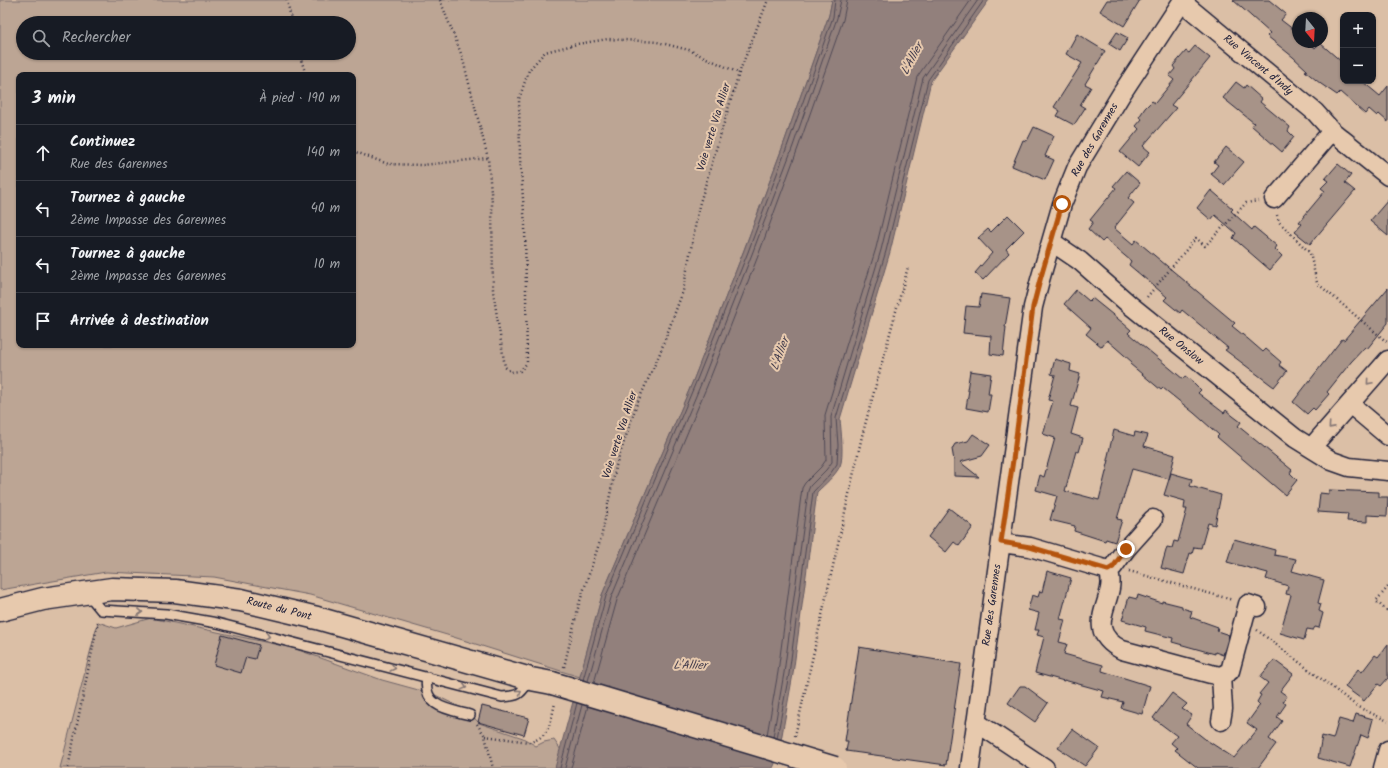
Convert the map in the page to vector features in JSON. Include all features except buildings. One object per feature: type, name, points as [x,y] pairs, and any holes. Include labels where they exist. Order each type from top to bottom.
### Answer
[{"type":"main road","name":"Route du Pont","points":[[0,610],[43,599],[112,589],[175,591],[242,600],[325,620],[550,683],[835,768]]},
{"type":"street","name":"Rue Vincent d'Indy","points":[[1182,1],[1315,112],[1332,130],[1388,176]]},
{"type":"street","name":"Rue des Garennes","points":[[970,768],[1033,307],[1040,280],[1062,204],[1077,167],[1122,93],[1182,1]]},
{"type":"street","points":[[1274,198],[1332,130]]},
{"type":"street","name":"Rue Onslow","points":[[1052,242],[1080,260],[1136,310],[1295,438],[1332,460],[1349,467],[1388,471]]},
{"type":"street","points":[[1311,448],[1388,360]]},
{"type":"street","points":[[1350,404],[1388,436]]},
{"type":"street","points":[[1153,519],[1126,549],[1111,569],[1112,578],[1101,618],[1102,629],[1112,645],[1122,650],[1221,676],[1230,671],[1249,610]]},
{"type":"street","points":[[1001,542],[1030,547],[1111,569]]},
{"type":"street","points":[[1221,676],[1223,710],[1221,721]]},
{"type":"street","points":[[976,722],[1045,768]]},
{"type":"street","points":[[1383,768],[1388,750]]},
{"type":"lane","points":[[86,592],[101,610],[166,614],[217,623],[502,697],[514,696],[522,691],[550,683]]},
{"type":"lane","points":[[427,677],[425,688],[428,697],[437,704],[470,715]]},
{"type":"path","points":[[287,0],[290,16]]},
{"type":"path","name":"Voie verte Via Allier","points":[[440,0],[462,56],[488,158],[492,204],[493,291],[505,368],[511,372],[520,371],[528,363],[525,226],[520,158],[519,99],[529,70],[544,52],[577,44],[608,39],[657,42],[689,50],[739,73],[699,206],[683,291],[660,353],[636,406],[616,466],[601,538],[550,683],[549,727],[541,738],[529,742],[486,736],[494,768]]},
{"type":"path","points":[[739,73],[768,0]]},
{"type":"path","points":[[301,60],[305,72]]},
{"type":"path","points":[[356,152],[388,164],[423,165],[488,158]]},
{"type":"path","points":[[1136,310],[1196,238],[1206,246],[1246,203],[1274,198],[1279,222],[1310,253],[1317,284],[1388,344]]},
{"type":"path","points":[[795,738],[862,436],[908,267]]},
{"type":"path","points":[[1111,569],[1249,610],[1358,707],[1388,721]]},
{"type":"path","points":[[1388,587],[1376,601],[1388,612]]},
{"type":"path","points":[[68,768],[101,610]]},
{"type":"shaded area","points":[[0,0],[832,0],[829,15],[784,143],[744,250],[693,381],[602,595],[580,677],[447,635],[310,595],[214,577],[106,572],[0,590]]},
{"type":"shaded area","points":[[151,618],[293,648],[382,680],[433,694],[468,711],[479,723],[523,738],[536,746],[544,742],[554,740],[565,756],[562,768],[60,768],[98,622],[116,628]]},
{"type":"water","name":"L'Allier","points":[[832,0],[989,0],[931,81],[890,252],[840,419],[842,457],[840,466],[830,480],[817,492],[793,674],[778,757],[773,768],[555,768],[602,595],[693,381],[744,250],[784,143],[829,15]]},
{"type":"route","points":[[1062,204],[1033,307],[1001,542],[1030,547],[1072,558],[1108,570],[1113,567],[1126,549]]}]
